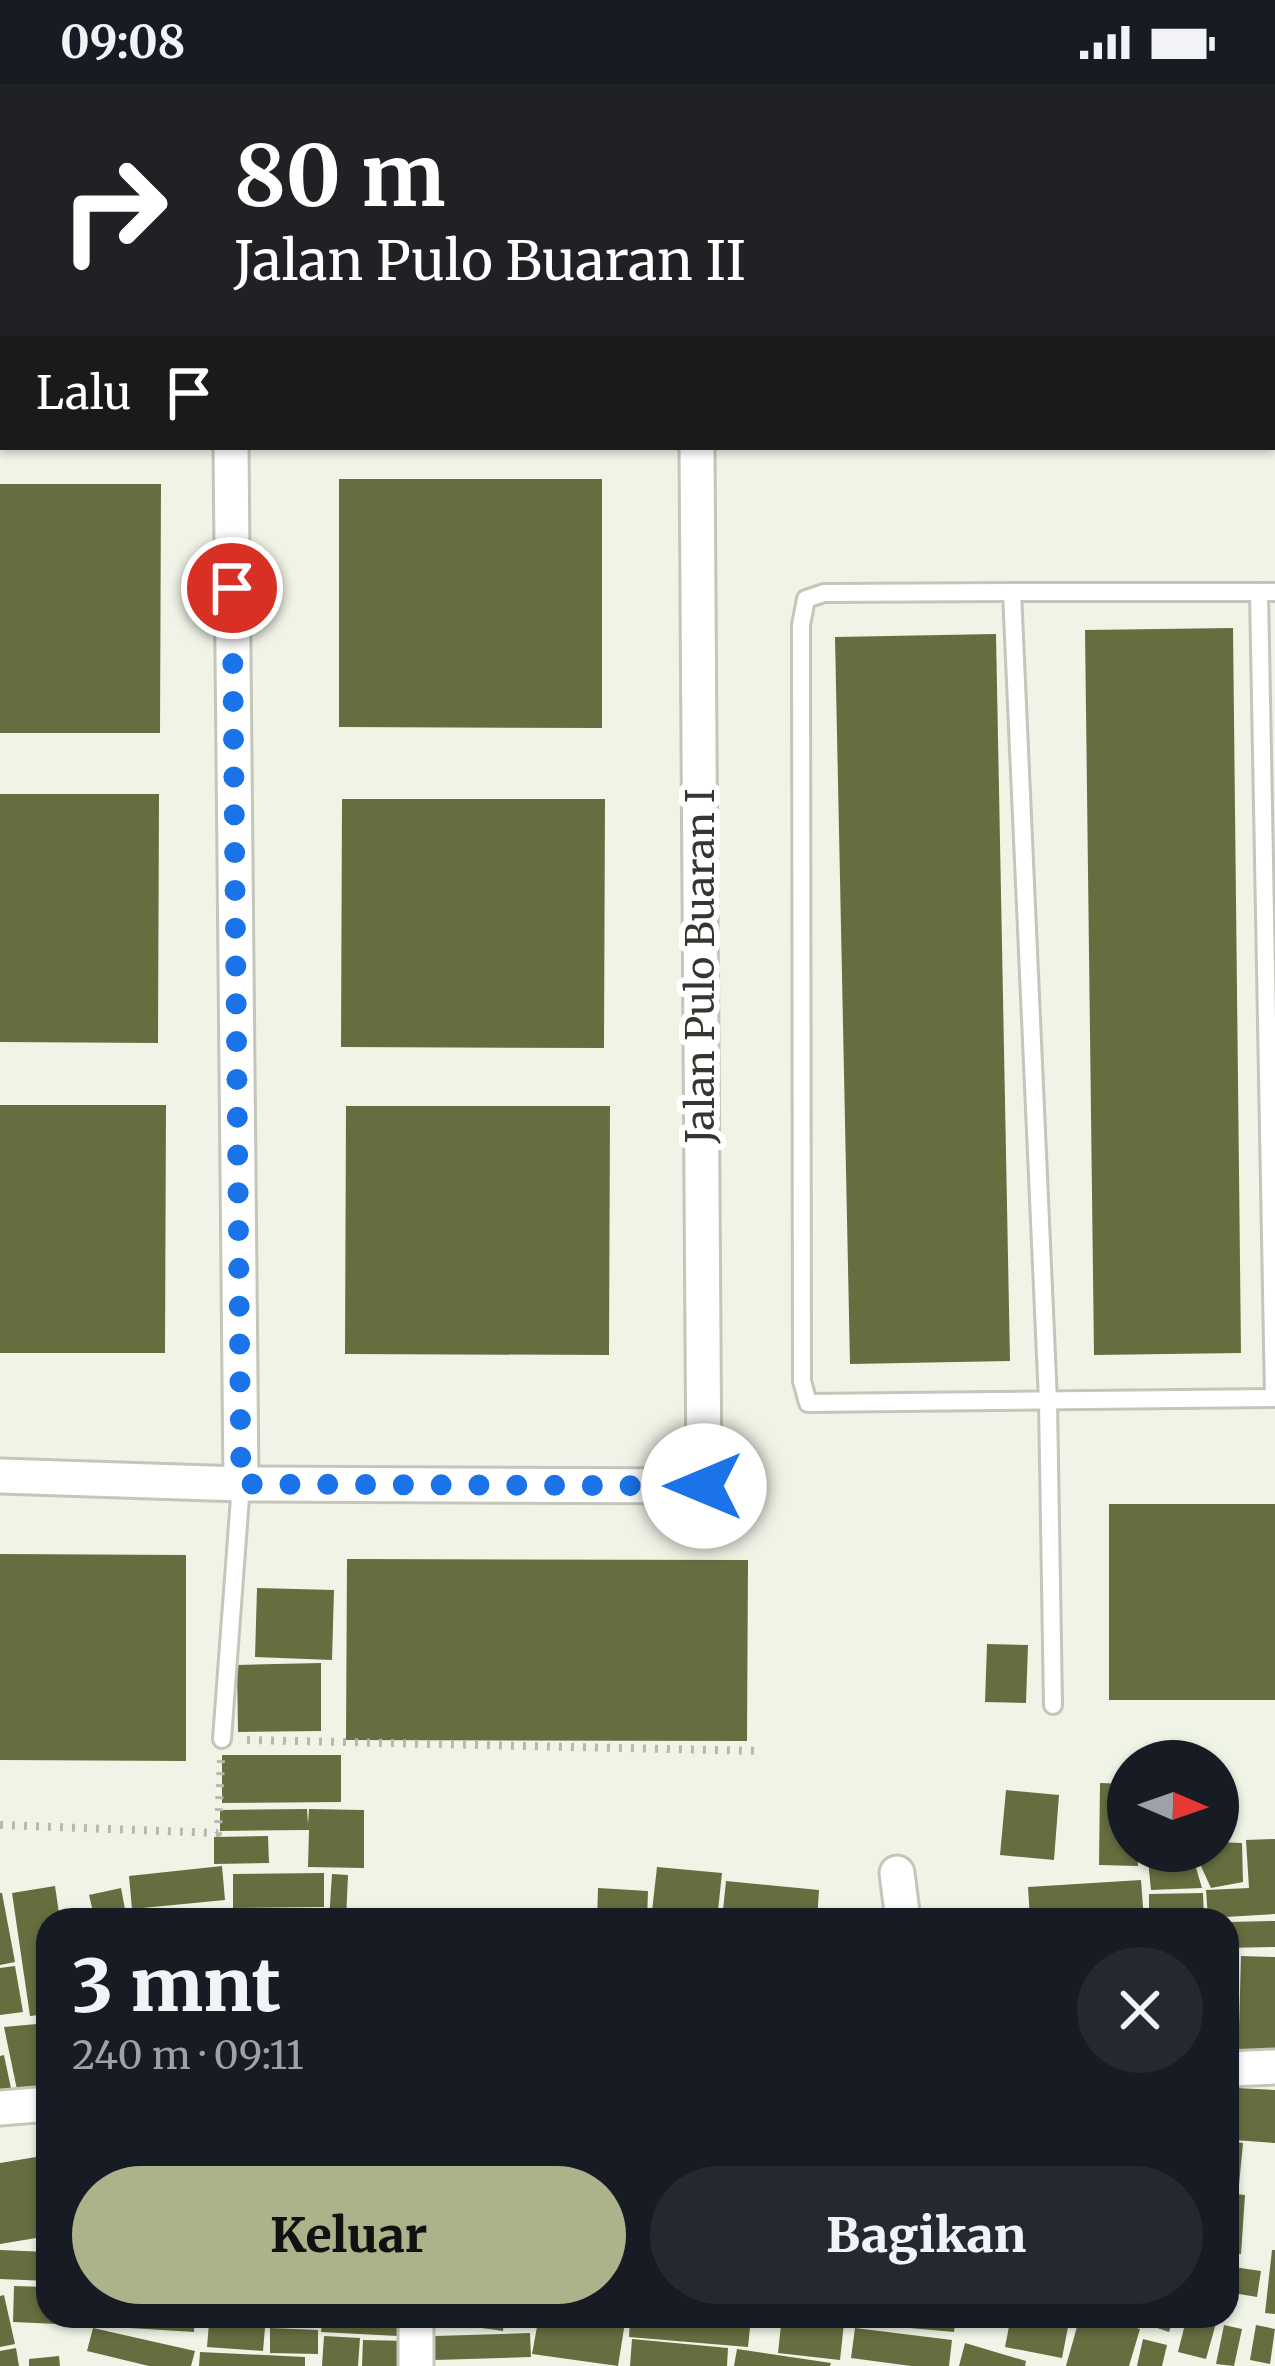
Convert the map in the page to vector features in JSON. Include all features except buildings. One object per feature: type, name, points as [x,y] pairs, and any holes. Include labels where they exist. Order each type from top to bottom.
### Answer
[{"type":"street","points":[[0,1476],[241,1484],[231,450]]},
{"type":"street","name":"Jalan Pulo Buaran I","points":[[241,1484],[704,1486],[697,450]]},
{"type":"street","points":[[897,1873],[901,1908]]},
{"type":"street","points":[[1239,2068],[1275,2067]]},
{"type":"street","points":[[0,2108],[36,2105]]},
{"type":"street","points":[[416,2328],[416,2366]]},
{"type":"lane","points":[[824,592],[1267,592],[1275,1398],[808,1403],[802,1381],[801,625],[806,599],[824,592]]},
{"type":"lane","points":[[1012,592],[1048,1401],[1053,1705]]},
{"type":"lane","points":[[222,1739],[241,1484]]},
{"type":"path","points":[[0,1826],[218,1833],[222,1739],[762,1750]]},
{"type":"route","points":[[232,588],[241,1484],[704,1486]]}]
